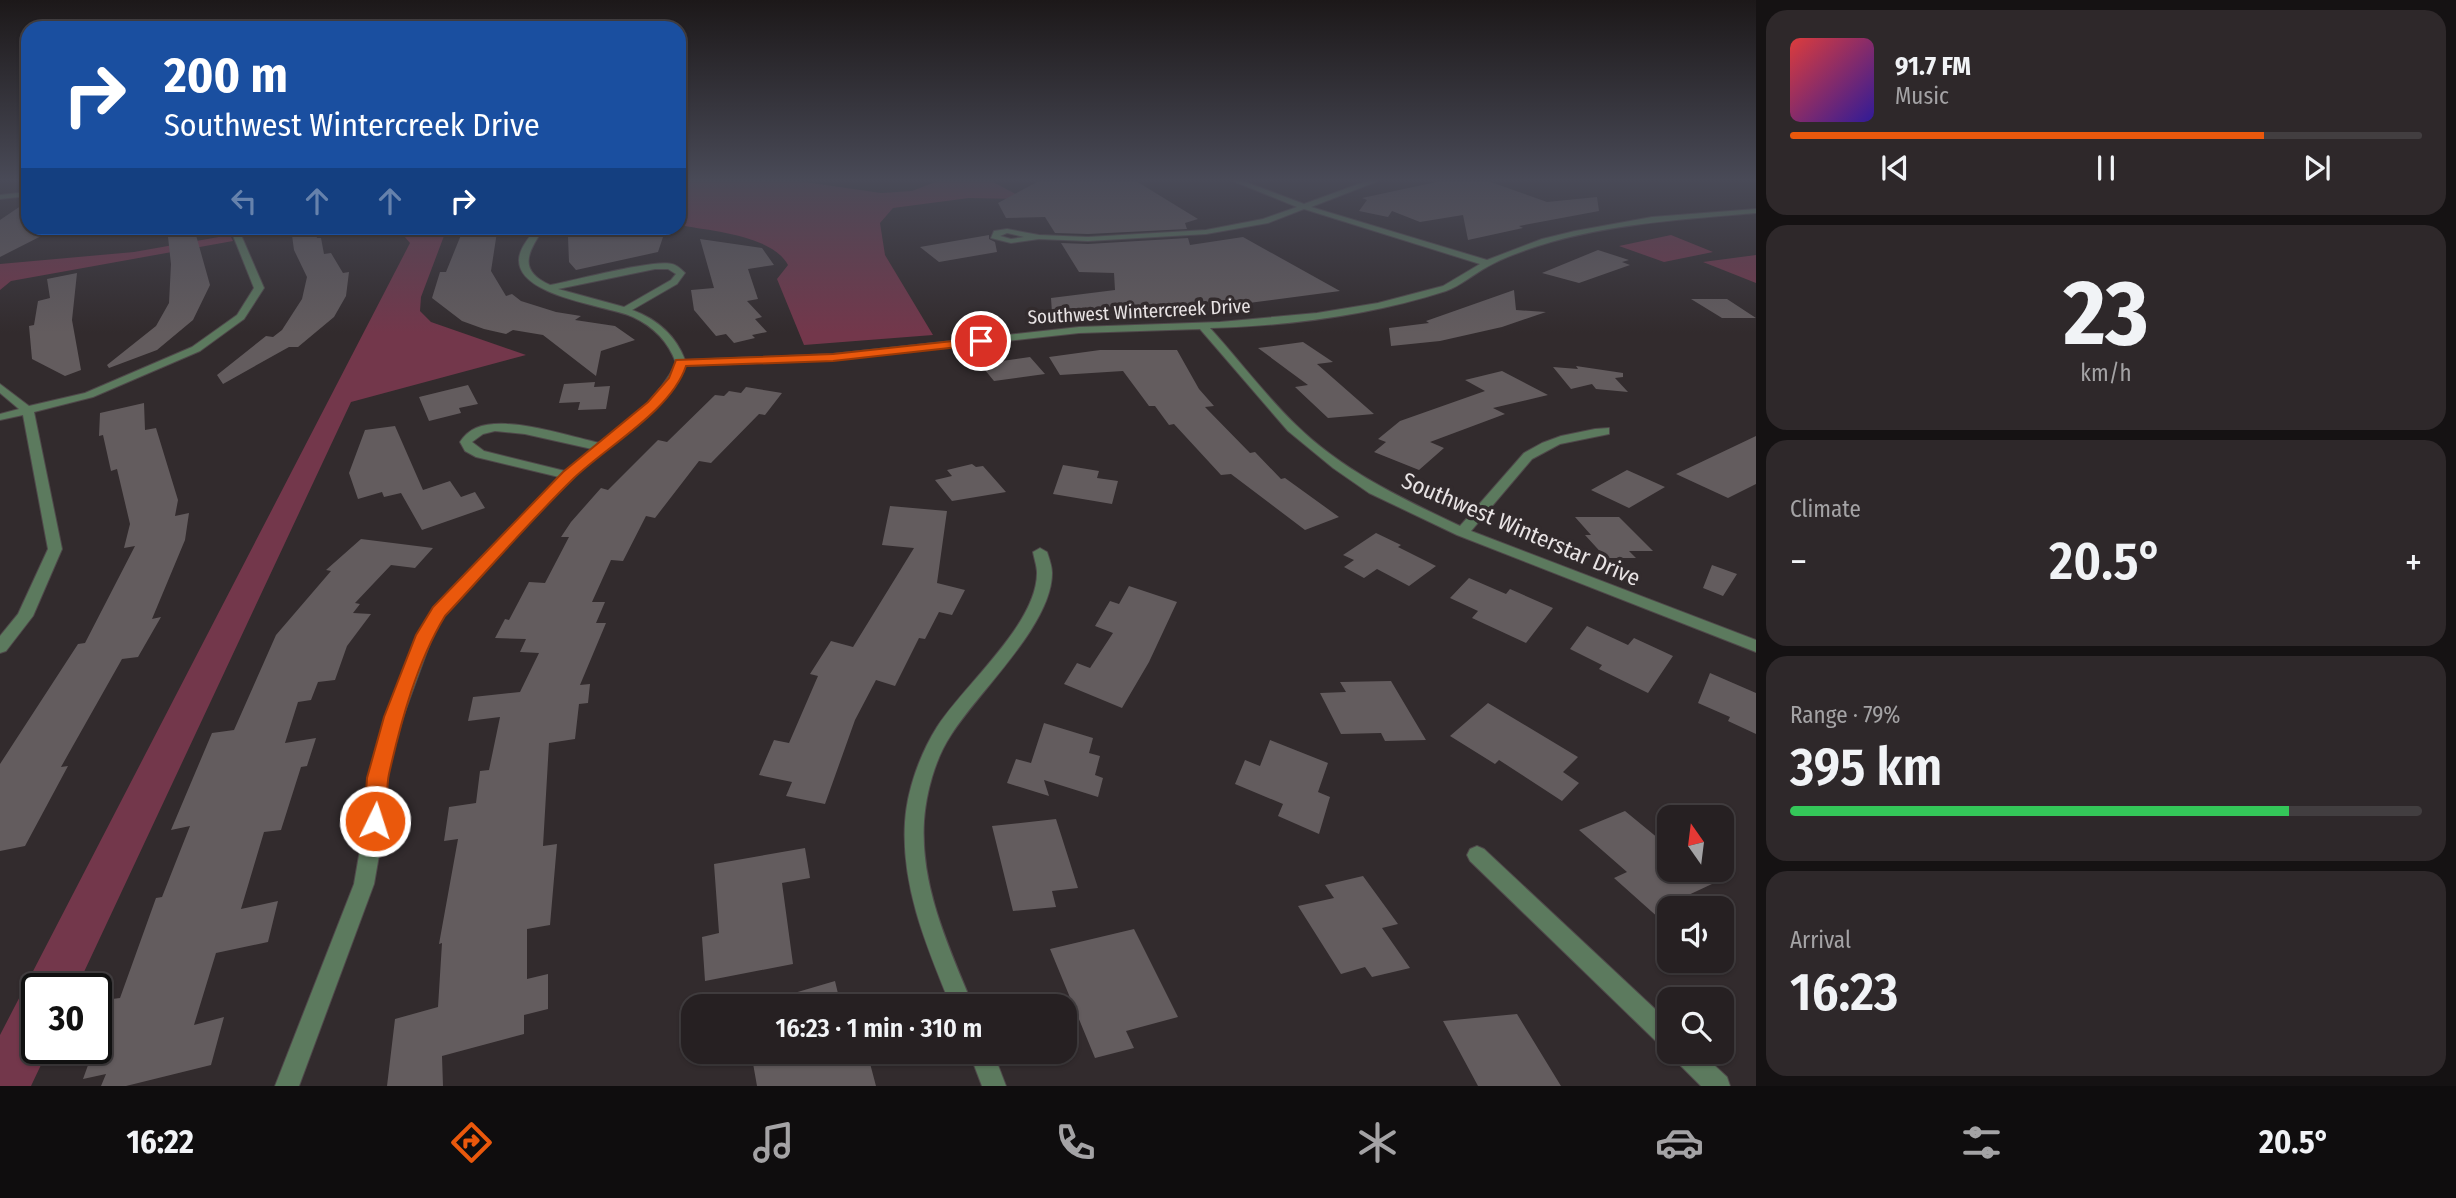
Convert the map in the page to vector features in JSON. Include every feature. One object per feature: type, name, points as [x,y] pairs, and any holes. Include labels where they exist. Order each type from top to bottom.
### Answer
[{"type":"street","points":[[1039,237],[1120,239],[1208,232]]},
{"type":"street","points":[[1386,232],[1487,262]]},
{"type":"street","name":"Southwest Wintercreek Drive","points":[[681,363],[833,357],[1032,334],[1203,326],[1317,316],[1446,288],[1487,262],[1545,241],[1582,232]]},
{"type":"street","points":[[0,417],[89,395],[146,372],[195,349],[241,317],[259,288],[237,235]]},
{"type":"street","points":[[287,1086],[364,884],[375,821],[377,778],[394,717],[425,635],[439,611],[569,475],[652,404],[675,379],[681,363],[671,341],[652,324],[624,311],[549,288],[529,275],[523,256],[536,235]]},
{"type":"street","points":[[549,288],[655,266],[670,266],[681,273],[674,282],[624,311]]},
{"type":"street","name":"Southwest Winterstar Drive","points":[[1203,326],[1313,447],[1374,489],[1462,532],[1756,646]]},
{"type":"street","points":[[0,387],[28,411],[55,549],[25,617],[0,648]]},
{"type":"street","points":[[569,475],[480,454],[469,448],[466,442],[482,429],[499,428],[600,447]]},
{"type":"street","points":[[1462,532],[1528,456],[1540,447],[1554,441],[1605,430]]},
{"type":"street","points":[[957,994],[926,917],[918,882],[914,842],[919,793],[943,733],[1031,615],[1043,583],[1044,558],[1040,552]]},
{"type":"street","points":[[1477,855],[1657,1027]]},
{"type":"street","points":[[986,1064],[995,1086]]},
{"type":"street","points":[[1695,1064],[1718,1086]]},
{"type":"shaded area","points":[[723,232],[881,232],[885,255],[933,335],[804,345],[777,279],[788,265],[769,247]]},
{"type":"shaded area","points":[[230,235],[233,241],[11,281],[0,290],[0,264],[134,252]]},
{"type":"shaded area","points":[[403,235],[444,235],[421,297],[420,311],[431,322],[526,355],[351,402],[83,973],[32,973],[410,243]]},
{"type":"shaded area","points":[[1671,235],[1713,252],[1664,262],[1619,246]]},
{"type":"shaded area","points":[[1756,255],[1756,283],[1703,262]]},
{"type":"shaded area","points":[[21,994],[21,1064],[41,1064],[31,1086],[0,1086],[0,1035]]},
{"type":"building","points":[[0,232],[43,235],[0,257]]},
{"type":"building","points":[[1054,232],[1134,232],[1088,234]]},
{"type":"building","points":[[1466,232],[1506,232],[1468,240]]},
{"type":"building","points":[[168,235],[196,235],[210,285],[193,320],[157,350],[109,368],[107,365],[156,326],[169,303],[171,264]]},
{"type":"building","points":[[292,235],[316,235],[321,238],[324,254],[331,253],[343,273],[349,272],[346,296],[334,317],[298,347],[289,347],[223,384],[217,375],[266,336],[273,337],[282,330],[302,299],[307,277],[294,250]]},
{"type":"building","points":[[461,235],[497,235],[491,271],[506,296],[512,294],[521,301],[556,312],[581,316],[575,320],[615,326],[635,340],[601,351],[596,376],[543,335],[513,330],[506,334],[462,321],[432,298],[440,272],[446,272]]},
{"type":"building","points":[[664,235],[658,252],[576,270],[569,262],[568,237]]},
{"type":"building","points":[[989,235],[989,239],[995,242],[997,252],[939,262],[920,247]]},
{"type":"building","points":[[1243,237],[1340,291],[1233,305],[1052,313],[1051,298],[1115,290],[1114,273],[1079,272],[1061,243],[1188,238],[1190,245]]},
{"type":"building","points":[[700,239],[762,248],[774,265],[748,269],[758,299],[747,301],[762,317],[755,319],[767,332],[734,343],[726,334],[716,336],[694,310],[691,290],[714,288]]},
{"type":"building","points":[[1598,250],[1629,260],[1622,262],[1630,265],[1579,283],[1542,273]]},
{"type":"building","points":[[77,273],[72,320],[81,370],[65,376],[32,359],[29,326],[34,325],[38,301],[50,298],[47,279]]},
{"type":"building","points":[[1514,290],[1516,310],[1546,312],[1502,327],[1440,341],[1391,346],[1389,328],[1429,323],[1426,321]]},
{"type":"building","points":[[1691,299],[1727,299],[1756,318],[1722,318]]},
{"type":"building","points":[[1303,342],[1333,362],[1317,364],[1374,414],[1328,418],[1295,387],[1308,385],[1258,348]]},
{"type":"building","points":[[1100,350],[1177,350],[1199,389],[1214,406],[1205,407],[1250,453],[1255,452],[1281,479],[1285,478],[1339,517],[1305,530],[1231,474],[1221,475],[1174,424],[1169,425],[1155,406],[1149,406],[1123,371],[1060,375],[1049,357]]},
{"type":"building","points":[[1030,357],[1045,374],[994,381],[980,364]]},
{"type":"building","points":[[1576,366],[1623,373],[1623,377],[1615,378],[1628,392],[1596,389],[1592,384],[1571,389],[1553,367],[1578,369]]},
{"type":"building","points":[[1502,371],[1548,395],[1493,408],[1505,414],[1430,442],[1444,448],[1419,470],[1374,452],[1386,442],[1378,439],[1400,421],[1485,391],[1465,380]]},
{"type":"building","points":[[595,382],[594,387],[610,386],[606,409],[578,410],[580,402],[559,403],[564,384]]},
{"type":"building","points":[[468,385],[478,404],[459,408],[461,413],[429,421],[419,397]]},
{"type":"building","points":[[746,387],[782,393],[765,415],[759,414],[711,463],[699,461],[655,518],[646,516],[623,561],[611,560],[592,602],[605,602],[596,623],[606,623],[580,685],[590,684],[588,703],[579,704],[575,739],[549,743],[543,846],[557,844],[550,925],[527,929],[527,979],[548,974],[548,1009],[524,1015],[524,1034],[442,1056],[443,1086],[387,1086],[395,1019],[438,1007],[442,943],[439,944],[458,839],[444,841],[449,807],[476,803],[480,771],[489,770],[500,717],[468,721],[473,697],[520,692],[539,653],[520,652],[526,639],[495,638],[505,619],[509,620],[529,582],[545,583],[569,537],[561,537],[601,488],[608,490],[658,440],[667,442],[715,395],[724,396],[729,391],[741,393]]},
{"type":"building","points":[[144,403],[145,430],[156,428],[178,500],[175,516],[189,513],[185,540],[152,619],[161,617],[138,657],[122,659],[61,767],[68,766],[25,846],[0,851],[0,764],[78,644],[85,643],[135,546],[124,548],[130,524],[117,469],[111,471],[103,435],[99,436],[100,413]]},
{"type":"building","points":[[395,426],[423,490],[450,481],[461,497],[475,492],[485,508],[422,530],[401,493],[384,497],[382,492],[358,499],[349,473],[365,430]]},
{"type":"building","points":[[1756,436],[1756,484],[1728,498],[1676,474]]},
{"type":"building","points":[[972,464],[976,467],[983,466],[1006,492],[952,501],[935,480],[952,476],[947,470]]},
{"type":"building","points":[[1063,465],[1099,471],[1097,478],[1118,481],[1112,504],[1053,494]]},
{"type":"building","points":[[1627,470],[1665,487],[1629,508],[1591,490]]},
{"type":"building","points":[[890,506],[947,511],[937,583],[965,590],[952,615],[939,612],[925,639],[919,638],[895,686],[876,680],[855,720],[825,804],[786,796],[792,782],[759,775],[774,740],[789,743],[818,676],[810,674],[831,641],[853,647],[914,548],[882,545]]},
{"type":"building","points":[[1575,517],[1619,517],[1653,551],[1629,551],[1636,558],[1606,558],[1585,535],[1591,535]]},
{"type":"building","points":[[1376,533],[1436,566],[1409,586],[1377,569],[1364,578],[1344,567],[1354,560],[1343,555]]},
{"type":"building","points":[[361,539],[433,548],[415,568],[391,565],[355,603],[360,604],[353,613],[371,614],[347,646],[335,680],[318,682],[311,700],[298,702],[285,743],[316,738],[307,766],[301,767],[281,830],[264,832],[241,909],[278,901],[268,942],[216,953],[194,1025],[224,1017],[211,1065],[126,1086],[101,1086],[106,1074],[83,1079],[88,1064],[112,1064],[112,999],[120,998],[156,898],[162,897],[190,826],[171,830],[212,733],[234,730],[276,635],[331,571],[326,570]]},
{"type":"building","points":[[1712,565],[1737,574],[1723,596],[1703,588]]},
{"type":"building","points":[[1469,578],[1506,594],[1510,589],[1553,608],[1526,643],[1472,618],[1478,611],[1450,598]]},
{"type":"building","points":[[1129,586],[1177,602],[1149,662],[1122,708],[1064,684],[1077,663],[1090,668],[1113,633],[1095,626],[1110,601],[1119,604]]},
{"type":"building","points":[[1587,626],[1628,645],[1634,638],[1673,656],[1648,693],[1599,669],[1602,665],[1570,649]]},
{"type":"building","points":[[1710,673],[1756,693],[1756,734],[1728,721],[1730,717],[1698,703]]},
{"type":"building","points":[[1391,681],[1426,740],[1385,741],[1381,733],[1341,734],[1320,693],[1346,692],[1340,682]]},
{"type":"building","points":[[1488,703],[1578,757],[1563,772],[1579,783],[1562,801],[1499,760],[1495,764],[1450,736]]},
{"type":"building","points":[[1044,723],[1093,738],[1089,753],[1100,756],[1095,775],[1103,778],[1098,797],[1044,780],[1049,796],[1007,783],[1016,759],[1031,763]]},
{"type":"building","points":[[1270,740],[1328,763],[1318,792],[1330,797],[1319,834],[1278,816],[1283,804],[1235,784],[1245,760],[1260,766]]},
{"type":"building","points":[[1625,811],[1657,837],[1657,882],[1712,884],[1686,896],[1657,896],[1657,916],[1614,878],[1627,872],[1579,830]]},
{"type":"building","points":[[1056,819],[1078,888],[1052,891],[1056,907],[1013,911],[992,826]]},
{"type":"building","points":[[805,848],[810,878],[782,883],[793,964],[705,981],[702,937],[719,933],[714,864]]},
{"type":"building","points":[[1363,876],[1398,924],[1382,928],[1410,968],[1372,977],[1365,967],[1341,974],[1298,906],[1334,898],[1325,885]]},
{"type":"building","points":[[1134,929],[1178,1017],[1126,1031],[1134,1048],[1095,1058],[1077,1014],[1077,994],[1069,994],[1050,949]]},
{"type":"building","points":[[835,981],[838,994],[791,994]]},
{"type":"building","points":[[1517,1014],[1561,1086],[1478,1086],[1443,1021]]},
{"type":"building","points":[[753,1064],[870,1064],[876,1086],[757,1086]]},
{"type":"route","points":[[375,821],[377,778],[394,717],[425,635],[439,611],[569,475],[652,404],[675,379],[681,363],[833,357],[981,341]]}]
